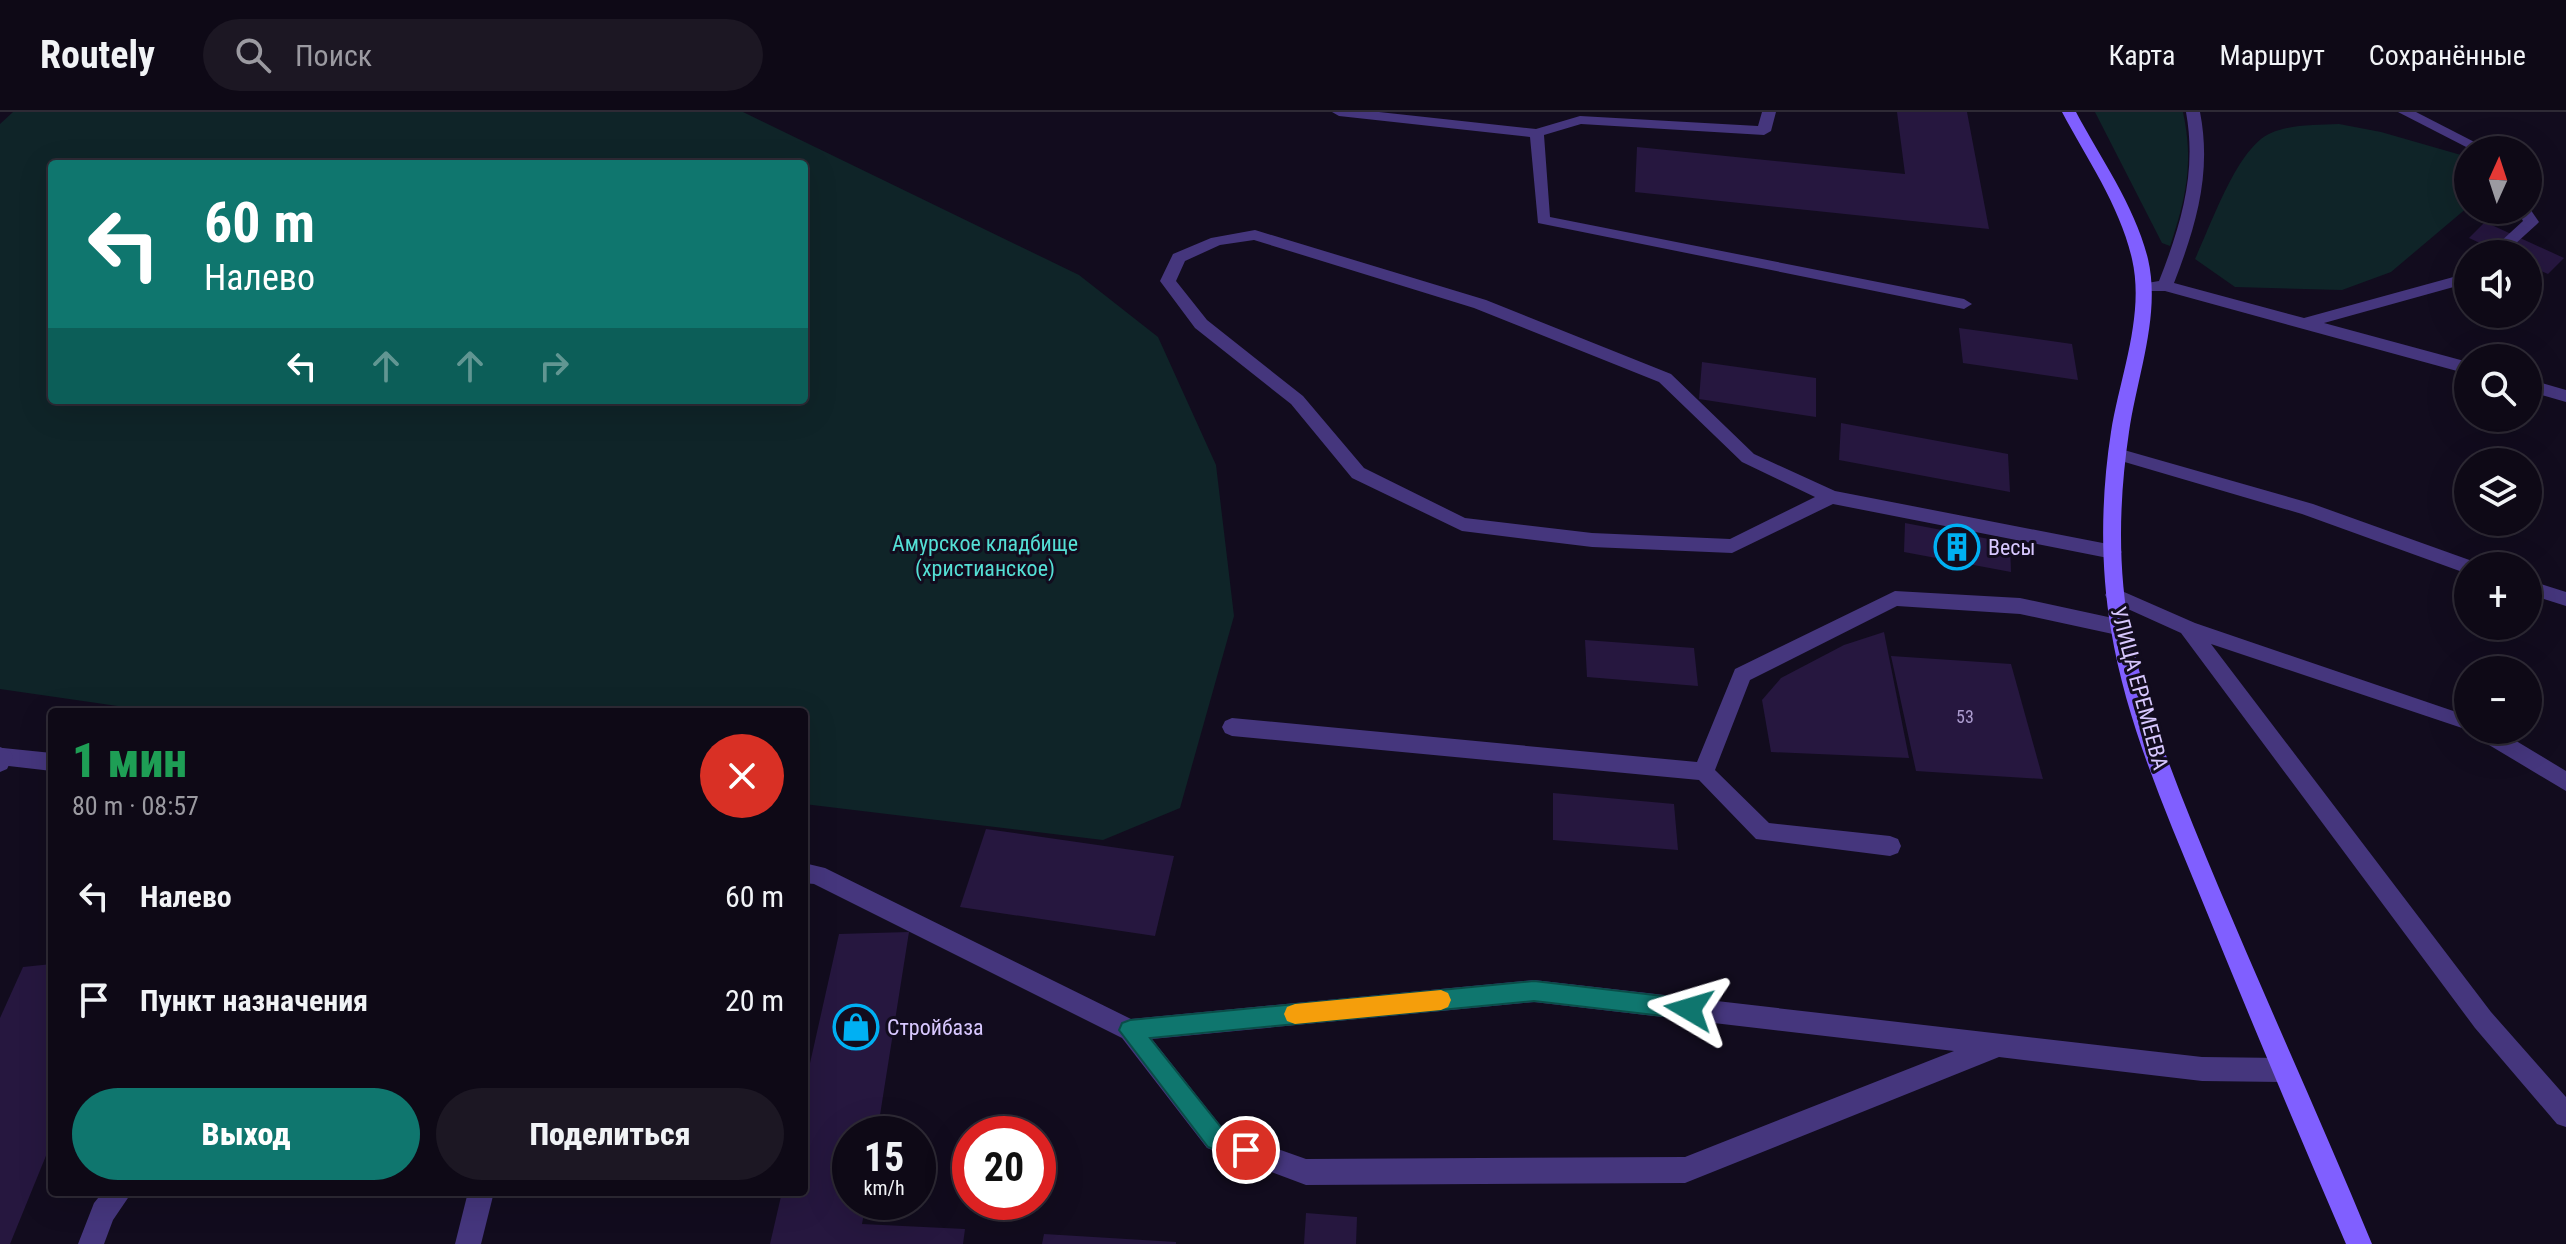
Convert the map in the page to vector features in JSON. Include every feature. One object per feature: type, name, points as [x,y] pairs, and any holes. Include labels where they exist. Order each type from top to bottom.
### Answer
[{"type":"street","name":"УЛИЦА ЕРЕМЕЕВА","points":[[2069,112],[2130,230],[2145,287],[2117,454],[2113,552],[2115,595],[2138,700],[2164,781],[2282,1070],[2359,1244]]},
{"type":"lane","points":[[1339,112],[1537,133],[1580,120],[1764,131],[1769,112]]},
{"type":"lane","points":[[2165,286],[2195,200],[2200,155],[2193,112]]},
{"type":"lane","points":[[2405,112],[2454,136]]},
{"type":"lane","points":[[1537,133],[1543,220],[1964,304]]},
{"type":"lane","points":[[2511,240],[2529,224]]},
{"type":"lane","points":[[1831,497],[1732,546],[1592,540],[1462,524],[1358,473],[1297,400],[1201,324],[1168,281],[1179,258],[1216,241],[1255,235],[1480,304],[1665,378],[1748,458],[1831,497],[2113,552]]},
{"type":"lane","points":[[2304,323],[2454,282]]},
{"type":"lane","points":[[2145,287],[2165,286],[2454,364]]},
{"type":"lane","points":[[2542,389],[2566,396]]},
{"type":"lane","points":[[2117,454],[2307,509],[2454,562]]},
{"type":"lane","points":[[2542,591],[2566,599]]},
{"type":"lane","points":[[2115,595],[2188,628],[2454,719]]},
{"type":"lane","points":[[1704,772],[1742,675],[1895,598],[2020,606],[2122,628]]},
{"type":"lane","points":[[2188,628],[2483,1020],[2566,1115]]},
{"type":"lane","points":[[1232,727],[1704,772],[1764,832],[1890,846]]},
{"type":"lane","points":[[2504,744],[2566,782]]},
{"type":"lane","points":[[1,759],[48,762]]},
{"type":"lane","points":[[808,874],[817,875],[1130,1030],[1216,1139],[1306,1172],[1685,1170],[1998,1046]]},
{"type":"lane","points":[[1130,1030],[1534,991],[2202,1069],[2282,1070]]},
{"type":"lane","points":[[91,1244],[103,1212],[116,1196]]},
{"type":"lane","points":[[468,1244],[480,1196]]},
{"type":"green space","name":"Амурское кладбище (христианское)","points":[[13,112],[743,112],[1079,275],[1158,337],[1216,465],[1234,616],[1180,808],[1103,840],[808,804],[808,708],[131,708],[0,689],[0,124]]},
{"type":"green space","points":[[2095,112],[2183,112],[2188,148],[2187,180],[2170,246],[2162,243]]},
{"type":"green space","points":[[2339,124],[2381,132],[2454,153],[2454,219],[2391,272],[2342,290],[2235,287],[2195,259],[2217,208],[2236,170],[2259,141],[2271,133],[2305,126]]},
{"type":"building","points":[[1897,112],[1967,112],[1989,229],[1635,192],[1637,147],[1905,174]]},
{"type":"building","points":[[2483,224],[2489,224],[2524,240],[2473,240],[2469,238]]},
{"type":"building","points":[[2542,248],[2564,258],[2548,274],[2542,271]]},
{"type":"building","points":[[1959,328],[2072,344],[2078,380],[1963,363]]},
{"type":"building","points":[[1702,362],[1816,378],[1816,417],[1699,399]]},
{"type":"building","points":[[1841,423],[2008,454],[2010,492],[1839,460]]},
{"type":"building","name":"Весы","points":[[1905,523],[2010,543],[2011,572],[1904,552]]},
{"type":"building","points":[[1884,632],[1909,758],[1771,752],[1762,700],[1781,678],[1844,645]]},
{"type":"building","points":[[1585,640],[1694,648],[1698,686],[1587,677]]},
{"type":"building","points":[[1891,656],[2011,664],[2043,779],[1916,771]]},
{"type":"building","points":[[1553,793],[1674,804],[1678,850],[1553,840]]},
{"type":"building","points":[[986,829],[1174,856],[1155,936],[960,907]]},
{"type":"building","name":"Стройбаза","points":[[909,932],[880,1116],[832,1116],[832,1220],[965,1229],[963,1244],[770,1244],[781,1196],[808,1196],[808,1072],[839,934]]},
{"type":"building","points":[[48,964],[48,1151],[10,1244],[0,1244],[0,1018],[23,967]]},
{"type":"building","points":[[1306,1213],[1357,1217],[1356,1244],[1304,1244]]},
{"type":"building","points":[[1044,1234],[1176,1242],[1176,1244],[1042,1244]]},
{"type":"slow traffic","points":[[1295,1014],[1441,1000]]},
{"type":"place","name":"Весы","points":[[1957,547]]},
{"type":"place","name":"Стройбаза","points":[[856,1027]]},
{"type":"route","points":[[1246,1150],[1216,1139],[1130,1030],[1534,991],[1689,1009]]}]
